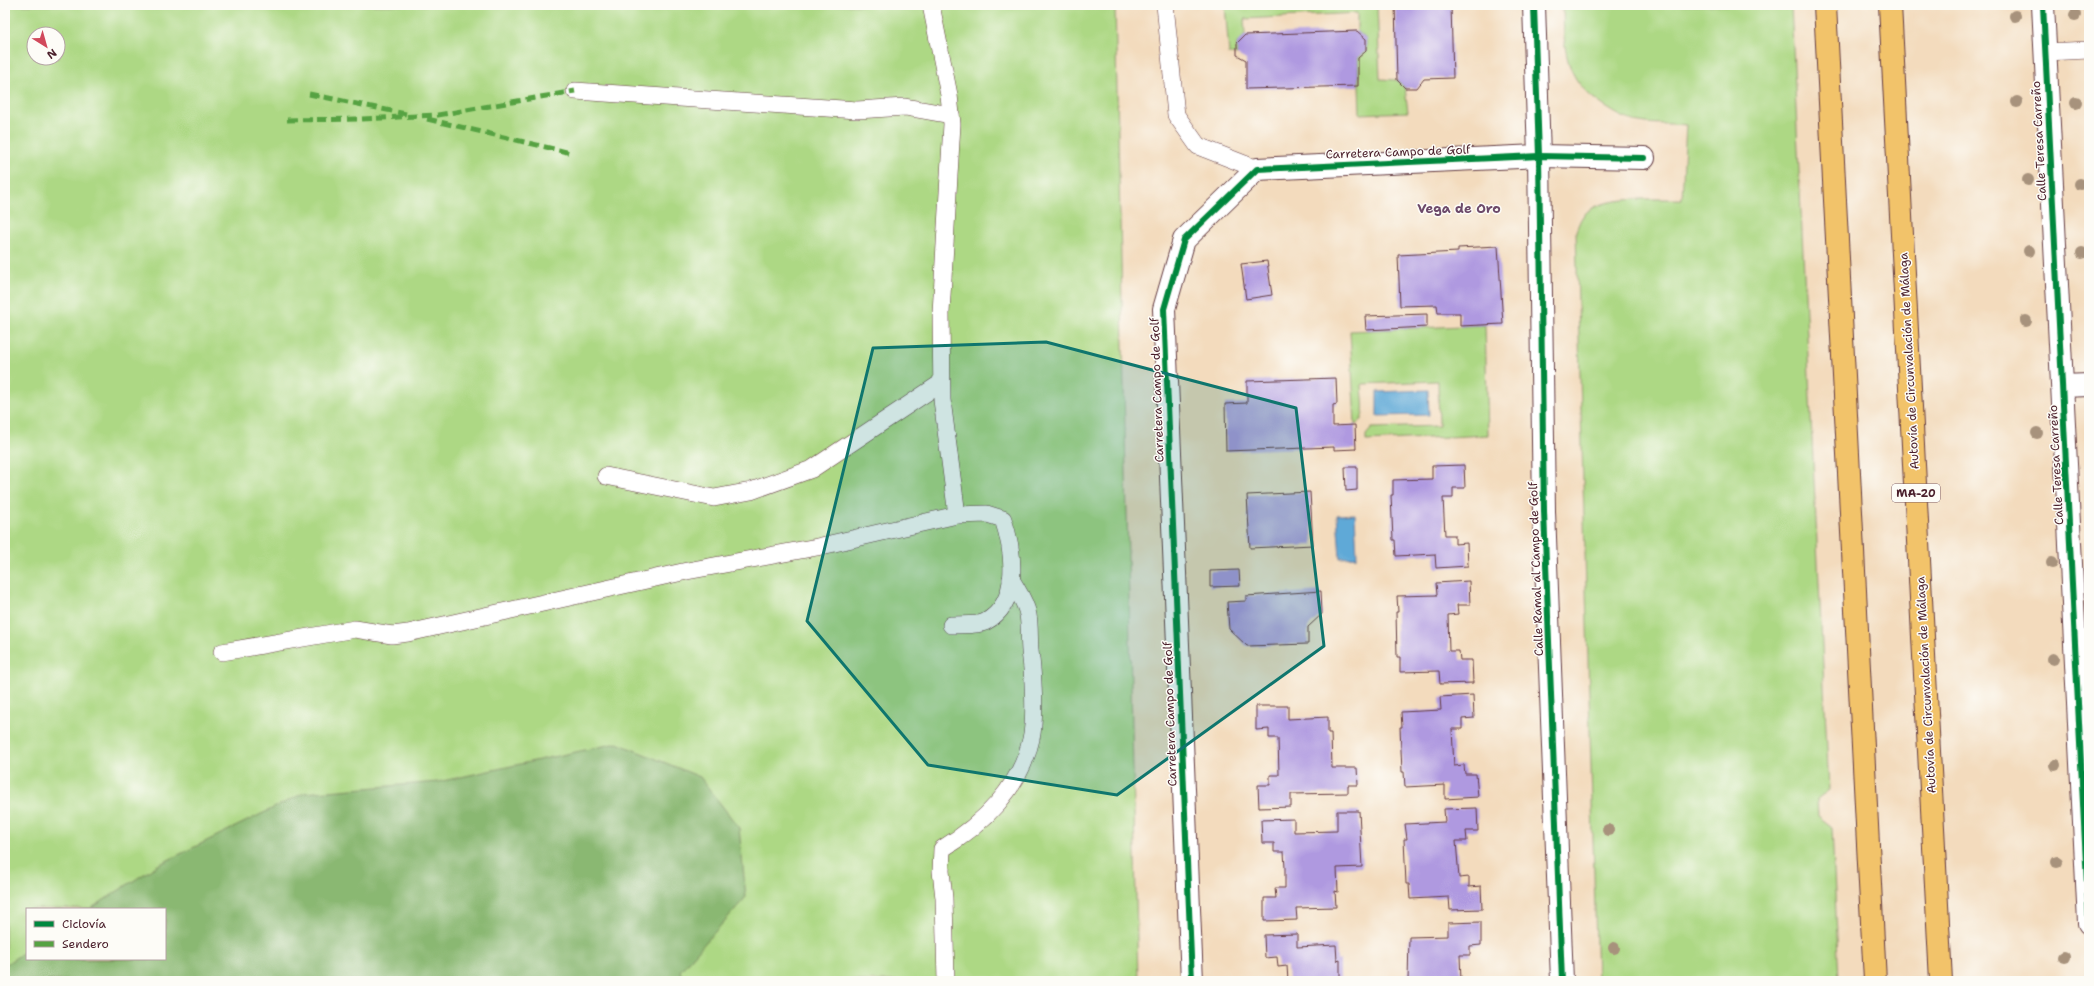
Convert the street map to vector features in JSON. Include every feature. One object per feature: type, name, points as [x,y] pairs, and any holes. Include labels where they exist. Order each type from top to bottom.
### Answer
[{"type":"highway","points":[[1825,5],[1876,981]]},
{"type":"highway","name":"Autovía de Circunvalación de Málaga","points":[[1890,5],[1941,981]]},
{"type":"street","points":[[1534,5],[1539,156]]},
{"type":"street","name":"Calle Teresa Carreño","points":[[2043,5],[2089,911]]},
{"type":"street","name":"Carretera Campo de Golf","points":[[1192,981],[1164,309],[1184,240],[1257,169],[1539,156],[1644,158]]},
{"type":"street","name":"Calle Ramal al Campo de Golf","points":[[1539,156],[1544,511],[1562,981]]},
{"type":"street","points":[[2063,386],[2089,385]]},
{"type":"lane","points":[[931,5],[949,95],[951,115],[941,313],[941,383],[957,516]]},
{"type":"lane","points":[[1165,5],[1176,115],[1198,146],[1257,169]]},
{"type":"lane","points":[[2045,52],[2089,50]]},
{"type":"lane","points":[[575,91],[857,110],[905,107],[951,115]]},
{"type":"lane","points":[[918,109],[949,95]]},
{"type":"lane","points":[[606,476],[714,498],[752,491],[812,469],[941,383]]},
{"type":"lane","points":[[222,652],[355,629],[392,635],[408,633],[687,571],[816,548],[957,516],[987,514],[1004,519],[1008,532],[1012,562],[1009,590],[1001,610],[983,623],[951,625]]},
{"type":"lane","points":[[946,981],[944,898],[940,871],[942,849],[959,839],[1001,802],[1019,772],[1032,739],[1032,664],[1028,614],[1021,596],[1011,579]]},
{"type":"highlighted area","points":[[1046,342],[1296,408],[1324,646],[1117,795],[928,765],[807,621],[873,348]]},
{"type":"green space","points":[[5,5],[1115,5],[1138,981],[5,981]]},
{"type":"green space","points":[[1225,5],[1377,5],[1380,79],[1397,80],[1405,88],[1408,112],[1360,114],[1358,58],[1366,51],[1366,39],[1357,31],[1357,13],[1244,19],[1245,35],[1237,43],[1237,55],[1229,54]]},
{"type":"green space","points":[[1563,5],[1791,5],[1829,790],[1817,799],[1818,816],[1832,827],[1839,981],[1597,981],[1576,231],[1583,216],[1591,209],[1602,204],[1615,201],[1644,199],[1682,199],[1686,125],[1630,120],[1612,111],[1591,96],[1580,85],[1568,62],[1564,36]]},
{"type":"green space","points":[[1485,325],[1488,435],[1366,441],[1366,435],[1372,428],[1439,426],[1438,381],[1362,384],[1363,413],[1362,418],[1355,425],[1350,331]]},
{"type":"green space","points":[[617,743],[700,777],[739,828],[746,897],[680,971],[683,981],[5,981],[5,965],[26,951],[26,960],[166,960],[166,908],[92,908],[158,865],[304,793],[438,782]]},
{"type":"water","points":[[1428,390],[1429,415],[1377,416],[1377,392]]},
{"type":"water","points":[[1355,514],[1357,557],[1340,558],[1337,515]]},
{"type":"building","points":[[1395,5],[1451,5],[1453,78],[1424,79],[1417,88],[1405,88],[1397,80]]},
{"type":"building","points":[[1357,31],[1366,39],[1366,51],[1358,58],[1358,86],[1246,89],[1246,60],[1237,55],[1237,43],[1245,35]]},
{"type":"building","points":[[1498,246],[1503,324],[1460,326],[1460,313],[1438,313],[1437,305],[1400,306],[1398,255],[1458,252],[1458,248]]},
{"type":"building","points":[[1267,261],[1272,295],[1246,299],[1241,264]]},
{"type":"building","points":[[1427,314],[1427,327],[1366,330],[1365,316]]},
{"type":"building","points":[[1336,378],[1337,404],[1333,405],[1333,426],[1355,425],[1356,449],[1334,450],[1334,447],[1226,451],[1225,404],[1247,403],[1247,381]]},
{"type":"building","points":[[1464,465],[1465,488],[1453,488],[1453,498],[1443,498],[1445,535],[1455,535],[1455,544],[1467,543],[1468,566],[1436,568],[1435,554],[1396,556],[1395,540],[1393,540],[1391,495],[1393,495],[1393,480],[1432,479],[1432,466]]},
{"type":"building","points":[[1345,467],[1357,467],[1357,490],[1346,491]]},
{"type":"building","points":[[1310,492],[1313,545],[1250,548],[1247,495]]},
{"type":"building","points":[[1239,570],[1240,586],[1210,587],[1210,571]]},
{"type":"building","points":[[1469,581],[1470,605],[1457,605],[1458,614],[1448,615],[1449,651],[1459,651],[1460,660],[1472,660],[1473,683],[1440,684],[1439,671],[1400,672],[1400,657],[1397,657],[1397,596],[1437,595],[1436,583]]},
{"type":"building","points":[[1321,591],[1322,614],[1308,627],[1308,644],[1247,646],[1229,629],[1227,602],[1246,601],[1246,596]]},
{"type":"building","points":[[1473,695],[1474,718],[1462,719],[1462,729],[1452,729],[1454,766],[1464,765],[1465,774],[1476,774],[1478,797],[1445,799],[1445,785],[1405,787],[1404,772],[1402,772],[1400,727],[1402,727],[1401,712],[1441,710],[1440,697]]},
{"type":"building","points":[[1256,706],[1288,706],[1288,719],[1328,717],[1328,733],[1331,733],[1332,768],[1357,768],[1358,785],[1348,785],[1348,793],[1291,794],[1291,807],[1259,808],[1258,785],[1270,785],[1270,775],[1279,775],[1278,738],[1269,738],[1269,729],[1256,730]]},
{"type":"building","points":[[1477,808],[1478,831],[1466,831],[1467,841],[1456,841],[1459,878],[1469,877],[1469,887],[1481,886],[1482,909],[1450,910],[1449,897],[1410,899],[1409,884],[1406,884],[1404,839],[1407,839],[1405,824],[1445,822],[1444,809]]},
{"type":"building","points":[[1337,811],[1359,811],[1362,867],[1337,868],[1338,892],[1335,891],[1336,907],[1296,908],[1297,920],[1264,921],[1264,898],[1276,898],[1275,888],[1285,888],[1285,868],[1284,852],[1274,852],[1274,843],[1262,843],[1261,820],[1294,819],[1294,832],[1337,831]]},
{"type":"building","points":[[1481,922],[1481,945],[1470,946],[1470,955],[1460,955],[1461,981],[1408,981],[1409,937],[1448,936],[1448,923]]},
{"type":"building","points":[[1297,934],[1297,947],[1336,945],[1337,961],[1340,960],[1340,981],[1288,981],[1287,966],[1278,967],[1277,957],[1265,958],[1264,935]]},
{"type":"marked path","points":[[287,120],[361,119],[438,115],[575,91]]},
{"type":"marked path","points":[[309,94],[406,114]]},
{"type":"marked path","points":[[427,119],[571,153]]},
{"type":"cycle path","points":[[1534,5],[1539,156],[1544,511],[1562,981]]},
{"type":"cycle path","points":[[2043,5],[2089,923]]},
{"type":"cycle path","points":[[1192,981],[1164,309],[1184,240],[1257,169],[1539,156],[1644,158]]},
{"type":"district","name":"Vega de Oro","points":[[1459,208]]}]
